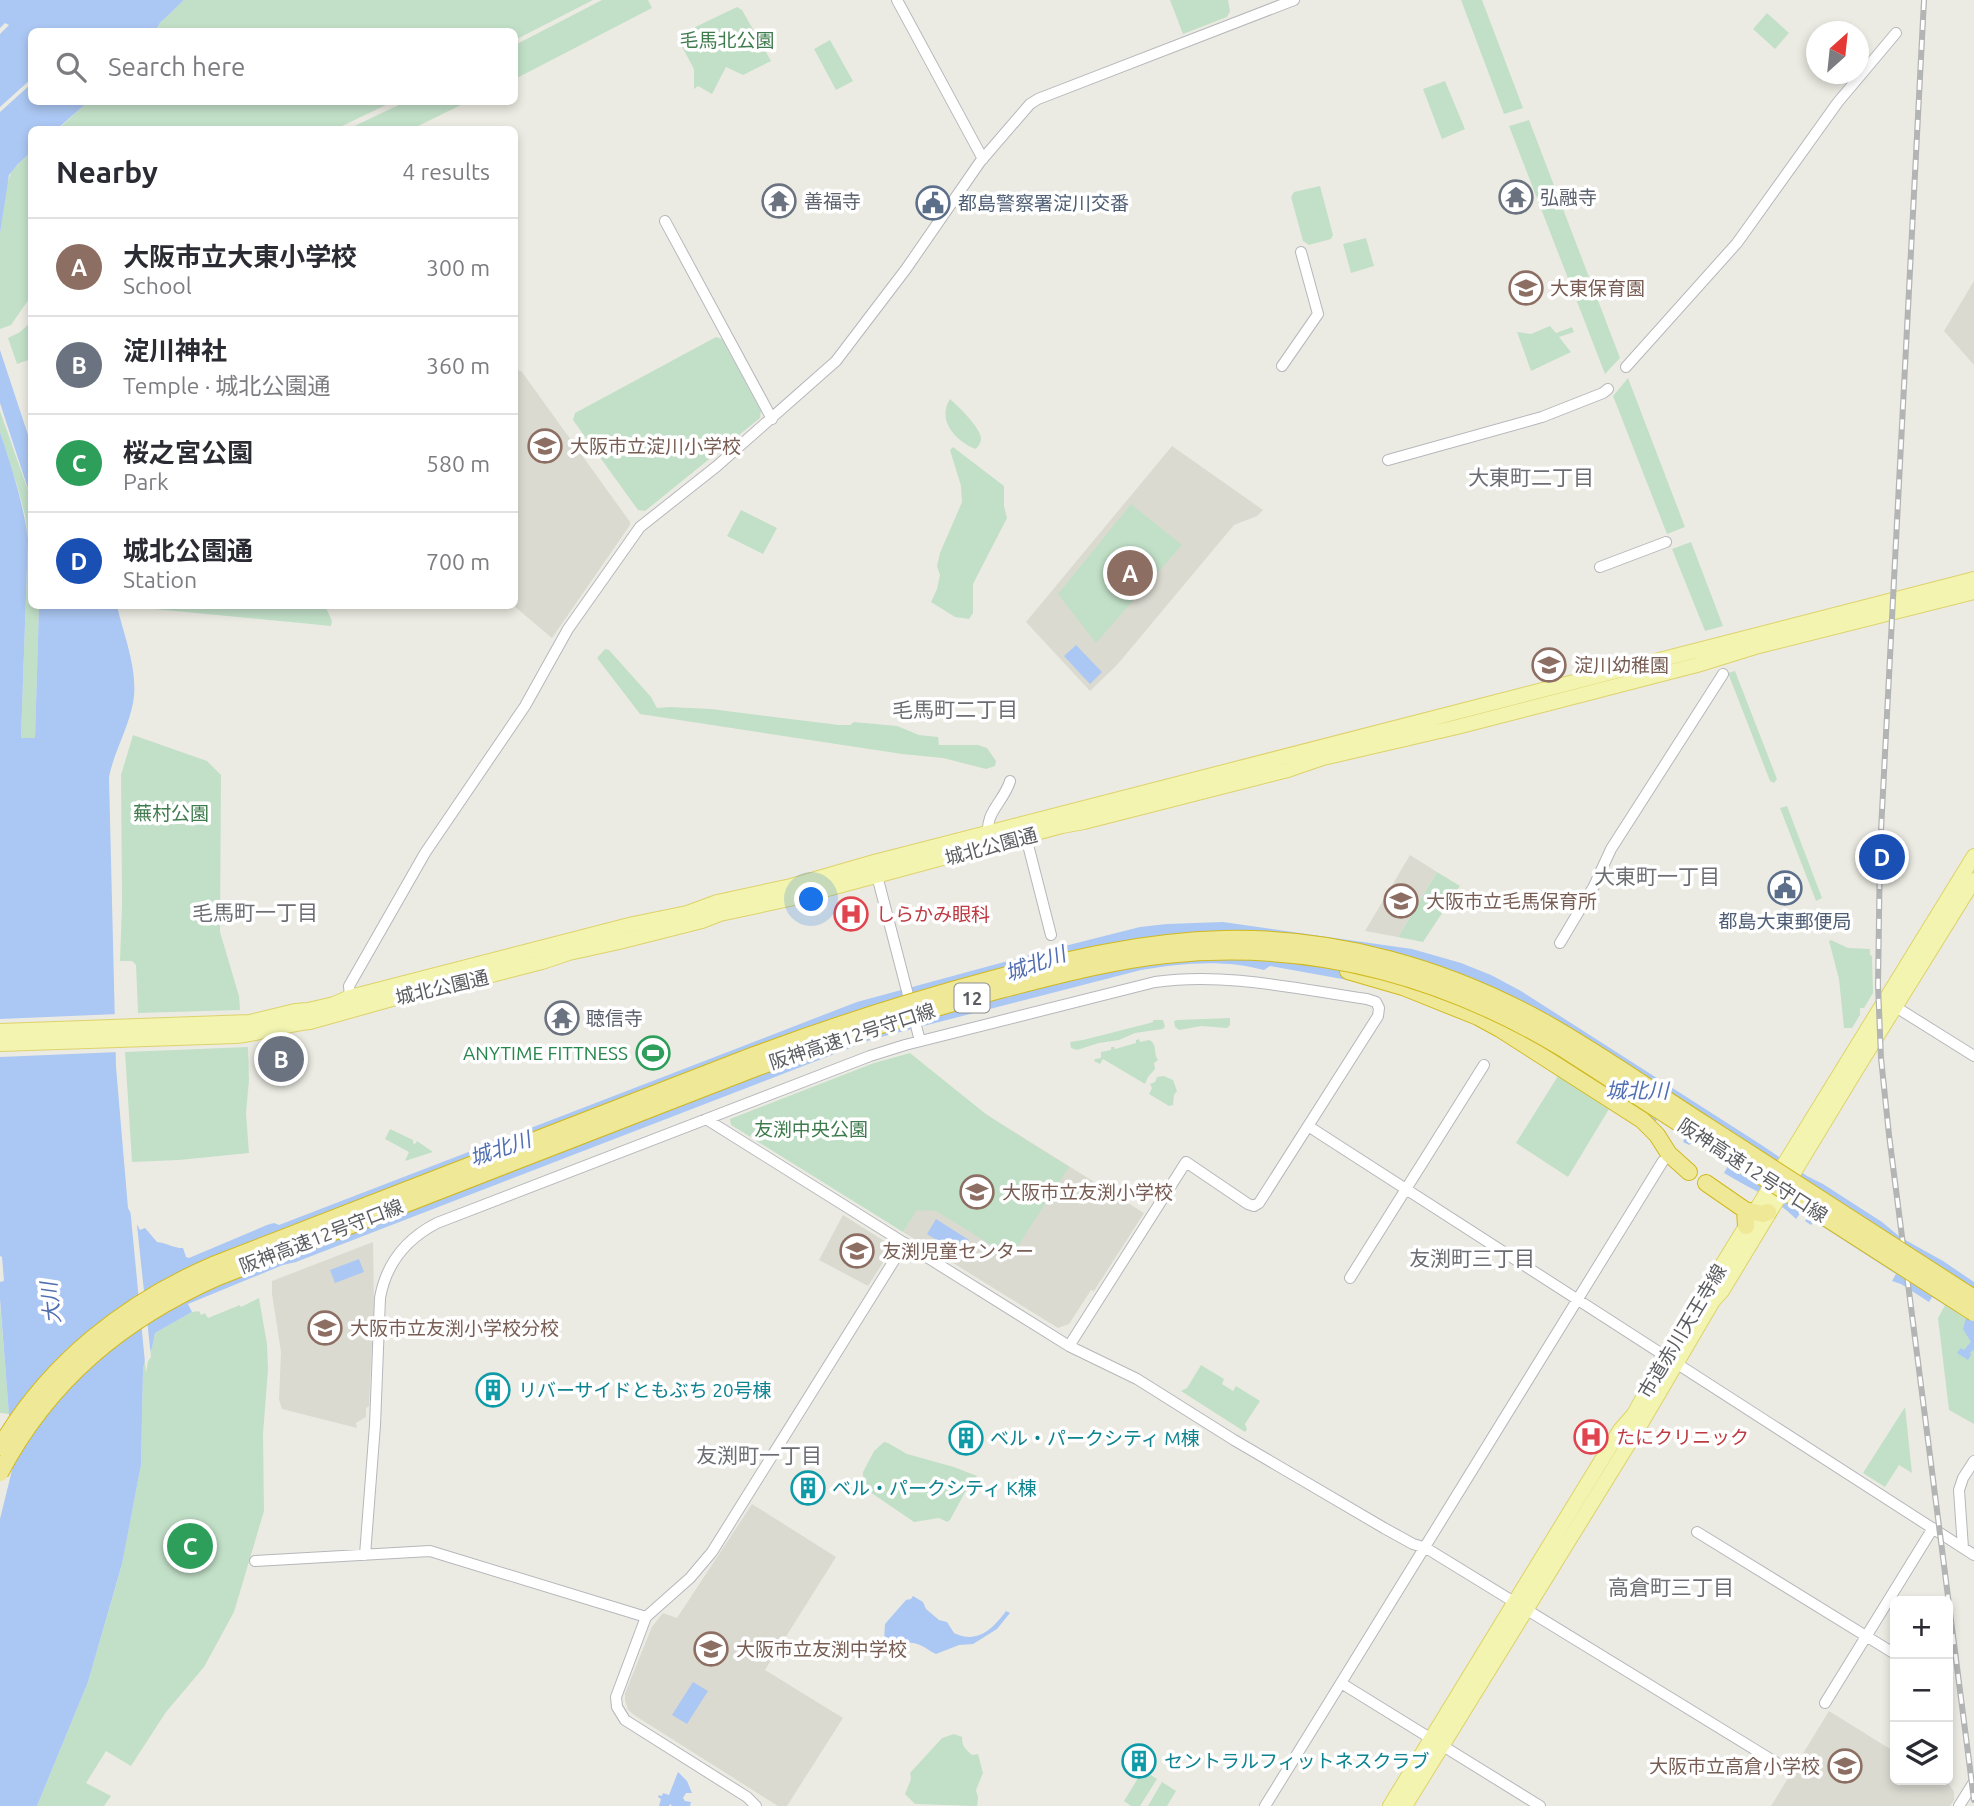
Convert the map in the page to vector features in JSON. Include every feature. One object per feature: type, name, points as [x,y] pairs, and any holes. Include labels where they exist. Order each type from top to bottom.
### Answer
[{"type":"highway","name":"阪神高速12号守口線","points":[[0,1447],[39,1391],[94,1336],[151,1296],[213,1265],[835,1026],[1034,968],[1139,946],[1197,940],[1288,941],[1350,950],[1430,971],[1489,994],[1572,1039],[1974,1298]]},
{"type":"highway","name":"阪神高速12号守口線","points":[[0,1473],[49,1399],[74,1371],[100,1348],[157,1307],[237,1269],[754,1069],[923,1011],[1078,971],[1140,959],[1217,952],[1348,963],[1446,990],[1511,1020],[1590,1065],[1974,1313]]},
{"type":"highway","points":[[1287,956],[1404,987],[1478,1017],[1642,1120],[1657,1135],[1669,1154],[1689,1172]]},
{"type":"highway","points":[[1706,1183],[1754,1213]]},
{"type":"main road","name":"城北公園通","points":[[0,1044],[250,1021],[334,1004],[350,997],[633,924],[687,913],[717,902],[876,869],[989,840],[1974,579]]},
{"type":"main road","name":"城北公園通","points":[[989,840],[1026,837],[1098,819],[1288,770],[1323,758],[1457,727],[1974,592]]},
{"type":"main road","name":"市道赤川天王寺線","points":[[1671,1359],[1754,1213],[1796,1155],[1890,1003],[1974,856]]},
{"type":"main road","name":"城北公園通","points":[[0,1031],[251,1034],[430,991],[728,912],[794,898],[876,869]]},
{"type":"main road","name":"市道赤川天王寺線","points":[[1890,1003],[1974,880]]},
{"type":"main road","name":"市道赤川天王寺線","points":[[1405,1806],[1437,1743],[1521,1606],[1620,1430],[1735,1270],[1754,1213]]},
{"type":"main road","name":"市道赤川天王寺線","points":[[1390,1806],[1437,1743]]},
{"type":"street","points":[[897,0],[983,159]]},
{"type":"street","points":[[363,1008],[350,997],[349,986],[425,853],[524,706],[568,629],[648,519],[717,466],[836,361],[906,269],[983,159],[1033,102],[1293,0]]},
{"type":"street","points":[[1626,367],[1737,243],[1838,102],[1896,33]]},
{"type":"street","points":[[664,221],[772,419]]},
{"type":"street","points":[[1282,366],[1318,314],[1301,251]]},
{"type":"street","points":[[1388,460],[1542,416],[1608,389]]},
{"type":"street","points":[[1600,567],[1666,542]]},
{"type":"street","points":[[1560,943],[1594,886],[1611,849],[1723,674]]},
{"type":"street","points":[[989,840],[991,811],[1010,781]]},
{"type":"street","points":[[1026,837],[1051,935]]},
{"type":"street","points":[[876,869],[919,1037]]},
{"type":"street","points":[[365,1555],[375,1425],[380,1298],[384,1280],[399,1253],[416,1235],[437,1223],[919,1037],[1176,978],[1231,979],[1374,1001],[1379,1008],[1378,1016],[1261,1200],[1254,1206],[1248,1204],[1186,1162],[1069,1346]]},
{"type":"street","points":[[1890,1003],[1974,1056]]},
{"type":"street","points":[[1350,1278],[1484,1065]]},
{"type":"street","points":[[706,1119],[1069,1346],[1137,1379],[1234,1440],[1384,1528],[1424,1547],[1785,1768]]},
{"type":"street","points":[[1308,1126],[1974,1555]]},
{"type":"street","points":[[1265,1806],[1663,1161]]},
{"type":"street","points":[[756,1806],[747,1797],[625,1720],[617,1707],[616,1697],[646,1617],[707,1559],[905,1243]]},
{"type":"street","points":[[1963,1548],[1959,1490],[1974,1461]]},
{"type":"street","points":[[1825,1703],[1933,1528]]},
{"type":"street","points":[[1697,1532],[1890,1651]]},
{"type":"street","points":[[254,1561],[430,1551],[646,1617]]},
{"type":"street","points":[[1341,1683],[1540,1806]]},
{"type":"street","points":[[1959,1806],[1974,1782]]},
{"type":"shaded area","points":[[1974,281],[1974,365],[1944,331]]},
{"type":"shaded area","name":"大阪市立淀川小学校","points":[[518,370],[630,522],[552,638],[518,609]]},
{"type":"shaded area","points":[[1172,446],[1263,510],[1257,516],[1234,525],[1117,665],[1090,691],[1026,622]]},
{"type":"shaded area","name":"大阪市立毛馬保育所","points":[[1410,855],[1437,872],[1398,937],[1365,931]]},
{"type":"shaded area","name":"大阪市立友渕小学校","points":[[892,1066],[987,1115],[1144,1213],[1094,1291],[1091,1290],[1069,1324],[1058,1328],[903,1232],[916,1210]]},
{"type":"shaded area","name":"友渕児童センター","points":[[843,1215],[889,1244],[891,1250],[868,1286],[819,1260]]},
{"type":"shaded area","name":"大阪市立友渕小学校分校","points":[[373,1242],[374,1304],[369,1406],[366,1408],[366,1417],[356,1423],[357,1428],[282,1409],[279,1400],[281,1352],[272,1281]]},
{"type":"shaded area","name":"大阪市立友渕中学校","points":[[752,1504],[836,1557],[765,1670],[843,1718],[787,1806],[778,1806],[634,1715],[628,1710],[625,1700],[625,1693],[652,1627],[663,1613],[677,1618]]},
{"type":"shaded area","name":"大阪市立高倉小学校","points":[[1829,1711],[1890,1749],[1890,1785],[1950,1785],[1954,1792],[1954,1800],[1950,1806],[1771,1806]]},
{"type":"green space","points":[[184,0],[593,0],[518,38],[518,28],[157,28]]},
{"type":"green space","points":[[602,0],[648,0],[652,8],[518,77],[518,43]]},
{"type":"green space","points":[[1170,0],[1228,0],[1230,11],[1227,17],[1183,34]]},
{"type":"green space","points":[[1461,0],[1482,0],[1523,108],[1504,114]]},
{"type":"green space","name":"毛馬北公園","points":[[737,7],[742,10],[771,61],[743,75],[726,67],[712,94],[698,86],[694,89],[694,69],[680,43],[689,30]]},
{"type":"green space","points":[[1767,13],[1789,33],[1775,49],[1753,29]]},
{"type":"green space","points":[[830,40],[853,81],[836,90],[814,49]]},
{"type":"green space","points":[[1445,81],[1465,129],[1442,139],[1423,89]]},
{"type":"green space","points":[[85,105],[386,105],[342,126],[61,126]]},
{"type":"green space","points":[[399,105],[461,105],[418,126],[354,126]]},
{"type":"green space","points":[[1529,120],[1620,358],[1605,374],[1509,126]]},
{"type":"green space","points":[[28,155],[28,300],[11,325],[0,329],[0,234],[7,184],[12,170]]},
{"type":"green space","points":[[1320,186],[1333,235],[1331,239],[1309,245],[1303,241],[1291,197],[1294,192]]},
{"type":"green space","points":[[1366,238],[1374,266],[1351,273],[1343,244]]},
{"type":"green space","points":[[28,325],[28,360],[17,364],[8,338]]},
{"type":"green space","points":[[1550,326],[1556,333],[1572,327],[1574,332],[1559,337],[1571,352],[1531,371],[1517,332],[1531,334]]},
{"type":"green space","points":[[716,337],[722,339],[761,411],[760,418],[645,511],[638,510],[573,420],[575,413]]},
{"type":"green space","points":[[1628,378],[1685,527],[1667,534],[1613,396]]},
{"type":"green space","points":[[950,399],[980,433],[981,441],[976,449],[956,436],[947,423],[946,407]]},
{"type":"green space","points":[[0,411],[28,490],[28,539],[25,515],[0,432]]},
{"type":"green space","points":[[953,447],[1004,486],[1007,518],[973,584],[973,613],[969,619],[955,617],[931,602],[940,575],[937,566],[940,553],[962,502],[961,486],[950,450]]},
{"type":"green space","points":[[1131,504],[1182,545],[1096,643],[1058,594]]},
{"type":"green space","points":[[741,510],[777,528],[763,554],[727,536]]},
{"type":"green space","points":[[28,539],[28,609],[39,609],[35,739],[21,739]]},
{"type":"green space","points":[[1691,542],[1723,626],[1705,631],[1672,549]]},
{"type":"green space","points":[[154,609],[326,609],[332,621],[331,626]]},
{"type":"green space","points":[[605,649],[609,650],[651,697],[657,708],[711,709],[839,725],[850,725],[854,722],[897,726],[919,735],[938,737],[939,745],[978,745],[987,748],[996,761],[995,766],[986,769],[943,758],[640,714],[597,658]]},
{"type":"green space","points":[[1735,671],[1777,779],[1774,783],[1770,781],[1728,673]]},
{"type":"green space","name":"蕪村公園","points":[[133,735],[207,761],[221,775],[220,932],[239,996],[240,1010],[138,1013],[136,965],[132,961],[120,961],[121,775]]},
{"type":"green space","points":[[1787,806],[1822,898],[1816,901],[1780,808]]},
{"type":"green space","points":[[1437,872],[1460,886],[1423,942],[1398,937]]},
{"type":"green space","points":[[1829,941],[1848,948],[1870,949],[1872,956],[1873,993],[1864,1008],[1860,1008],[1860,1015],[1852,1028],[1844,1028],[1839,979]]},
{"type":"green space","points":[[1230,1018],[1227,1028],[1201,1026],[1179,1030],[1174,1021],[1177,1020]]},
{"type":"green space","points":[[1153,1020],[1163,1020],[1163,1029],[1135,1033],[1119,1040],[1077,1050],[1071,1048],[1070,1042]]},
{"type":"green space","points":[[1139,1039],[1140,1042],[1152,1042],[1158,1060],[1145,1084],[1103,1059],[1100,1064],[1094,1061],[1101,1058],[1101,1052],[1111,1050],[1111,1047],[1115,1049],[1136,1043]]},
{"type":"green space","points":[[248,1047],[246,1113],[249,1153],[132,1162],[125,1052]]},
{"type":"green space","name":"友渕中央公園","points":[[910,1053],[987,1115],[1069,1167],[1011,1257],[936,1211],[917,1210],[903,1232],[731,1125],[730,1119],[874,1063]]},
{"type":"green space","points":[[1164,1076],[1173,1080],[1177,1091],[1173,1105],[1169,1106],[1149,1094],[1152,1088],[1150,1084],[1155,1082],[1157,1077]]},
{"type":"green space","points":[[1558,1076],[1609,1109],[1568,1177],[1516,1143]]},
{"type":"green space","points":[[390,1129],[413,1140],[415,1144],[417,1141],[433,1152],[405,1161],[409,1152],[385,1139]]},
{"type":"green space","points":[[259,1298],[267,1344],[268,1369],[263,1434],[264,1511],[234,1612],[204,1667],[166,1712],[131,1766],[106,1751],[86,1783],[111,1796],[104,1806],[37,1806],[88,1682],[121,1568],[141,1465],[143,1369],[155,1333],[192,1312],[199,1311],[201,1315],[205,1313],[208,1318]]},
{"type":"green space","points":[[0,1303],[9,1414],[0,1413]]},
{"type":"green space","points":[[1945,1305],[1974,1324],[1974,1424],[1949,1410],[1938,1318]]},
{"type":"green space","points":[[1201,1365],[1224,1379],[1222,1384],[1233,1391],[1236,1386],[1260,1401],[1245,1424],[1245,1432],[1181,1391],[1187,1388]]},
{"type":"green space","points":[[1905,1407],[1912,1473],[1899,1465],[1885,1487],[1863,1473]]},
{"type":"green space","points":[[884,1442],[907,1454],[977,1476],[950,1520],[947,1522],[939,1518],[914,1522],[870,1492],[863,1472],[874,1451]]},
{"type":"green space","points":[[954,1734],[962,1737],[963,1745],[972,1755],[978,1754],[983,1773],[976,1790],[977,1806],[915,1804],[905,1794],[911,1779],[910,1773],[942,1738]]},
{"type":"green space","points":[[1143,1770],[1157,1779],[1140,1806],[1131,1806],[1124,1801]]},
{"type":"green space","points":[[1162,1782],[1176,1791],[1167,1806],[1148,1806]]},
{"type":"water","points":[[0,0],[184,0],[157,28],[28,28],[28,82],[0,107],[0,34],[9,25],[5,23],[0,28]]},
{"type":"water","points":[[28,87],[28,105],[85,105],[60,126],[28,126],[28,155],[9,175],[0,234],[0,112]]},
{"type":"water","points":[[0,350],[28,435],[28,489],[0,403]]},
{"type":"water","points":[[0,432],[20,498],[28,539],[21,738],[35,738],[39,609],[118,609],[130,654],[134,679],[133,703],[109,777],[116,1067],[128,1208],[140,1230],[145,1228],[157,1242],[183,1248],[186,1257],[267,1225],[279,1225],[857,1002],[1140,927],[1223,922],[1412,949],[1461,963],[1521,991],[1882,1222],[1900,1237],[1974,1282],[1974,1349],[1968,1360],[1957,1353],[1971,1342],[1963,1329],[1966,1318],[1932,1297],[1929,1302],[1892,1281],[1896,1274],[1814,1221],[1811,1225],[1805,1221],[1808,1216],[1801,1212],[1796,1219],[1771,1199],[1724,1173],[1728,1166],[1692,1142],[1689,1145],[1683,1142],[1685,1137],[1657,1119],[1653,1126],[1442,997],[1270,966],[1264,970],[1234,964],[1202,963],[1141,970],[873,1039],[188,1304],[192,1312],[155,1333],[152,1348],[145,1360],[141,1465],[122,1564],[88,1682],[37,1806],[0,1806],[0,1519],[13,1466],[0,1299],[0,1282],[4,1281],[0,1256]]},
{"type":"water","points":[[1076,645],[1102,672],[1090,684],[1064,656]]},
{"type":"water","points":[[936,1219],[969,1240],[960,1255],[927,1234]]},
{"type":"water","points":[[359,1259],[364,1272],[335,1283],[330,1270]]},
{"type":"water","points":[[913,1596],[923,1602],[926,1609],[939,1620],[947,1622],[954,1633],[962,1636],[977,1636],[995,1624],[1006,1611],[1010,1613],[997,1629],[973,1644],[959,1645],[936,1654],[916,1644],[897,1645],[884,1640],[885,1624],[906,1600]]},
{"type":"water","points":[[693,1682],[708,1691],[687,1724],[672,1715]]},
{"type":"water","points":[[678,1772],[687,1781],[692,1793],[686,1793],[683,1798],[691,1802],[690,1806],[659,1806],[659,1795],[669,1795]]},
{"type":"pier","points":[[118,1014],[119,1052],[0,1057],[0,1019]]},
{"type":"pier","points":[[124,1145],[131,1207],[136,1216],[151,1357],[146,1373]]},
{"type":"railway","points":[[1924,0],[1880,850],[1878,985],[1881,1058],[1889,1135],[1974,1800]]},
{"type":"place","name":"弘融寺","points":[[1516,197]]},
{"type":"place","name":"善福寺","points":[[779,201]]},
{"type":"place","name":"都島警察署淀川交番","points":[[933,203]]},
{"type":"place","name":"大東保育園","points":[[1526,288]]},
{"type":"place","name":"大阪市立淀川小学校","points":[[545,446]]},
{"type":"place","name":"大阪市立大東小学校","points":[[1130,573]]},
{"type":"place","name":"淀川幼稚園","points":[[1549,665]]},
{"type":"place","name":"城北公園通","points":[[1882,857]]},
{"type":"place","name":"都島大東郵便局","points":[[1785,888]]},
{"type":"place","name":"大阪市立毛馬保育所","points":[[1401,901]]},
{"type":"place","name":"しらかみ眼科","points":[[851,914]]},
{"type":"place","name":"聴信寺","points":[[562,1018]]},
{"type":"place","name":"ANYTIME FITTNESS","points":[[653,1053]]},
{"type":"place","name":"淀川神社","points":[[281,1059]]},
{"type":"place","name":"大阪市立友渕小学校","points":[[977,1192]]},
{"type":"place","name":"友渕児童センター","points":[[857,1251]]},
{"type":"place","name":"大阪市立友渕小学校分校","points":[[325,1328]]},
{"type":"place","name":"リバーサイドともぶち 20号棟","points":[[493,1390]]},
{"type":"place","name":"たにクリニック","points":[[1591,1437]]},
{"type":"place","name":"ベル・パークシティ M棟","points":[[966,1438]]},
{"type":"place","name":"ベル・パークシティ K棟","points":[[808,1488]]},
{"type":"place","name":"桜之宮公園","points":[[190,1546]]},
{"type":"place","name":"大阪市立友渕中学校","points":[[711,1649]]},
{"type":"place","name":"セントラルフィットネスクラブ","points":[[1139,1761]]},
{"type":"place","name":"大阪市立高倉小学校","points":[[1845,1766]]},
{"type":"district","name":"大東町二丁目","points":[[1531,477]]},
{"type":"district","name":"毛馬町二丁目","points":[[955,709]]},
{"type":"district","name":"大東町一丁目","points":[[1657,876]]},
{"type":"district","name":"毛馬町一丁目","points":[[255,912]]},
{"type":"district","name":"友渕町三丁目","points":[[1472,1258]]},
{"type":"district","name":"友渕町一丁目","points":[[759,1455]]},
{"type":"district","name":"高倉町三丁目","points":[[1671,1587]]},
{"type":"water label","name":"城北川","points":[[1035,963]]},
{"type":"water label","name":"城北川","points":[[1637,1090]]},
{"type":"water label","name":"城北川","points":[[500,1148]]},
{"type":"water label","name":"大川","points":[[50,1303]]}]
